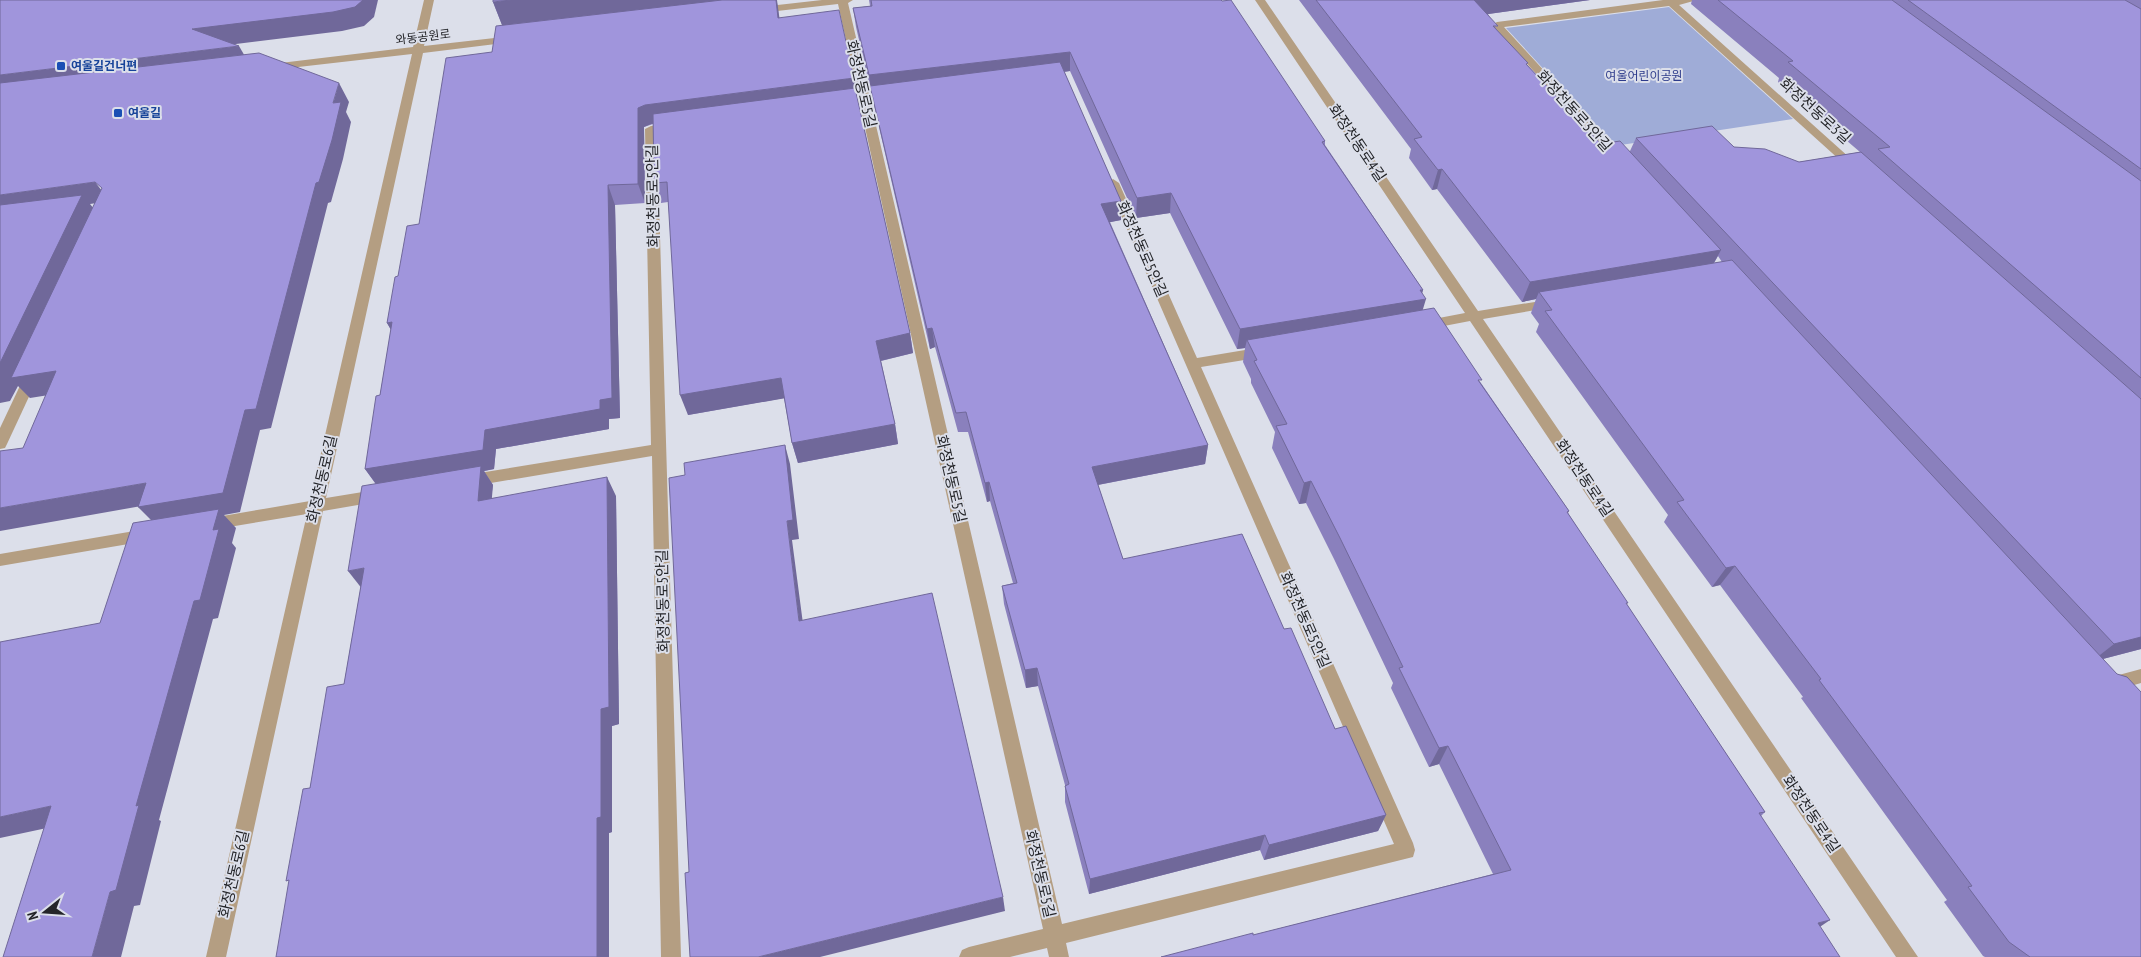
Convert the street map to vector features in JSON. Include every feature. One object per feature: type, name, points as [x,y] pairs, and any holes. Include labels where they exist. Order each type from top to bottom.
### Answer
[{"type":"street","name":"화정천동로6길","points":[[216,957],[429,0]]},
{"type":"street","points":[[743,12],[844,0]]},
{"type":"street","name":"화정천동로5길","points":[[844,0],[865,101],[1059,957]]},
{"type":"street","name":"화정천동로4길","points":[[1260,0],[1908,957]]},
{"type":"street","name":"화정천동로3안길","points":[[1624,164],[1497,26],[1669,1],[1692,0]]},
{"type":"street","name":"화정천동로3길","points":[[1669,1],[1862,175]]},
{"type":"street","name":"와동공원로","points":[[262,68],[526,37]]},
{"type":"street","points":[[826,106],[903,96]]},
{"type":"street","name":"화정천동로5안길","points":[[671,957],[651,129],[690,124]]},
{"type":"street","name":"화정천동로5안길","points":[[970,957],[1406,850],[1105,165]]},
{"type":"street","points":[[1406,328],[1570,300]]},
{"type":"street","points":[[1192,363],[1280,349]]},
{"type":"street","points":[[0,444],[36,365]]},
{"type":"street","points":[[453,483],[659,448]]},
{"type":"street","points":[[192,527],[394,493]]},
{"type":"street","points":[[0,560],[163,532]]},
{"type":"street","points":[[2093,679],[2100,686],[2141,676]]},
{"type":"green space","name":"여울어린이공원","points":[[1669,7],[1793,119],[1614,146],[1506,28]]},
{"type":"building","points":[[0,0],[363,0],[355,7],[333,12],[192,29],[239,46],[0,75]]},
{"type":"building","points":[[493,0],[511,0],[493,2]]},
{"type":"building","points":[[722,0],[776,0],[778,18],[839,10],[854,78],[645,105],[638,108],[638,184],[608,185],[612,398],[600,400],[600,409],[485,430],[483,450],[365,469],[376,396],[380,395],[392,322],[387,323],[395,277],[398,276],[407,226],[419,224],[446,58],[492,52],[496,26]]},
{"type":"building","points":[[871,0],[1231,0],[1325,141],[1322,142],[1423,290],[1420,290],[1426,299],[1240,329],[1171,193],[1137,198],[1070,52],[869,75],[853,8],[872,6]]},
{"type":"building","points":[[1316,0],[1474,0],[1498,26],[1493,26],[1528,63],[1526,64],[1601,144],[1620,141],[1721,250],[1530,282],[1442,169],[1438,170],[1414,139],[1422,137]]},
{"type":"building","points":[[1718,0],[1892,0],[2141,181],[2141,378],[1878,149],[1890,147],[1788,62],[1793,61]]},
{"type":"building","points":[[1908,0],[2125,0],[2141,9],[2141,169]]},
{"type":"building","points":[[259,53],[339,83],[333,103],[341,102],[332,140],[319,182],[316,183],[256,409],[245,410],[223,493],[138,507],[146,483],[0,508],[0,451],[23,448],[56,371],[11,378],[102,188],[95,182],[0,195],[0,83]]},
{"type":"building","points":[[1060,62],[1121,201],[1101,204],[1208,445],[1092,467],[1123,559],[1242,534],[1284,629],[1291,628],[1335,729],[1346,726],[1386,815],[1269,845],[1265,835],[1090,879],[1065,786],[1069,784],[1037,668],[1025,670],[1002,586],[1017,583],[989,482],[985,483],[966,412],[956,413],[932,328],[927,329],[870,86]]},
{"type":"building","points":[[855,88],[910,333],[876,341],[895,424],[792,443],[781,378],[680,395],[667,182],[654,183],[653,114]]},
{"type":"building","points":[[1712,126],[1734,147],[1765,149],[1799,162],[1861,152],[2141,399],[2141,637],[2114,644],[1636,138]]},
{"type":"building","points":[[82,195],[0,363],[0,205]]},
{"type":"building","points":[[1732,260],[2117,674],[2127,677],[2141,692],[2141,957],[2030,957],[2009,942],[1968,887],[1972,886],[1819,680],[1821,679],[1735,566],[1726,568],[1677,502],[1684,500],[1545,311],[1552,310],[1539,292]]},
{"type":"building","points":[[1434,308],[1482,380],[1478,380],[1569,511],[1567,512],[1628,603],[1626,603],[1765,812],[1759,813],[1830,920],[1818,923],[1840,957],[1161,957],[1511,870],[1448,746],[1439,748],[1399,668],[1403,667],[1311,481],[1304,483],[1276,426],[1287,424],[1254,361],[1257,360],[1247,340]]},
{"type":"building","points":[[785,445],[793,520],[787,521],[799,621],[932,593],[1003,897],[758,957],[690,957],[685,873],[689,872],[669,478],[685,475],[684,463]]},
{"type":"building","points":[[481,466],[478,501],[607,477],[609,707],[601,709],[601,817],[597,818],[597,957],[276,957],[289,880],[286,881],[303,789],[310,788],[327,687],[344,684],[364,568],[348,571],[362,486]]},
{"type":"building","points":[[219,509],[213,530],[219,529],[200,600],[194,601],[136,806],[139,805],[116,890],[110,892],[92,957],[3,957],[51,806],[0,817],[0,642],[100,623],[133,523]]},
{"type":"place","name":"여울길건너편","points":[[61,66]]},
{"type":"place","name":"여울길","points":[[118,113]]}]
